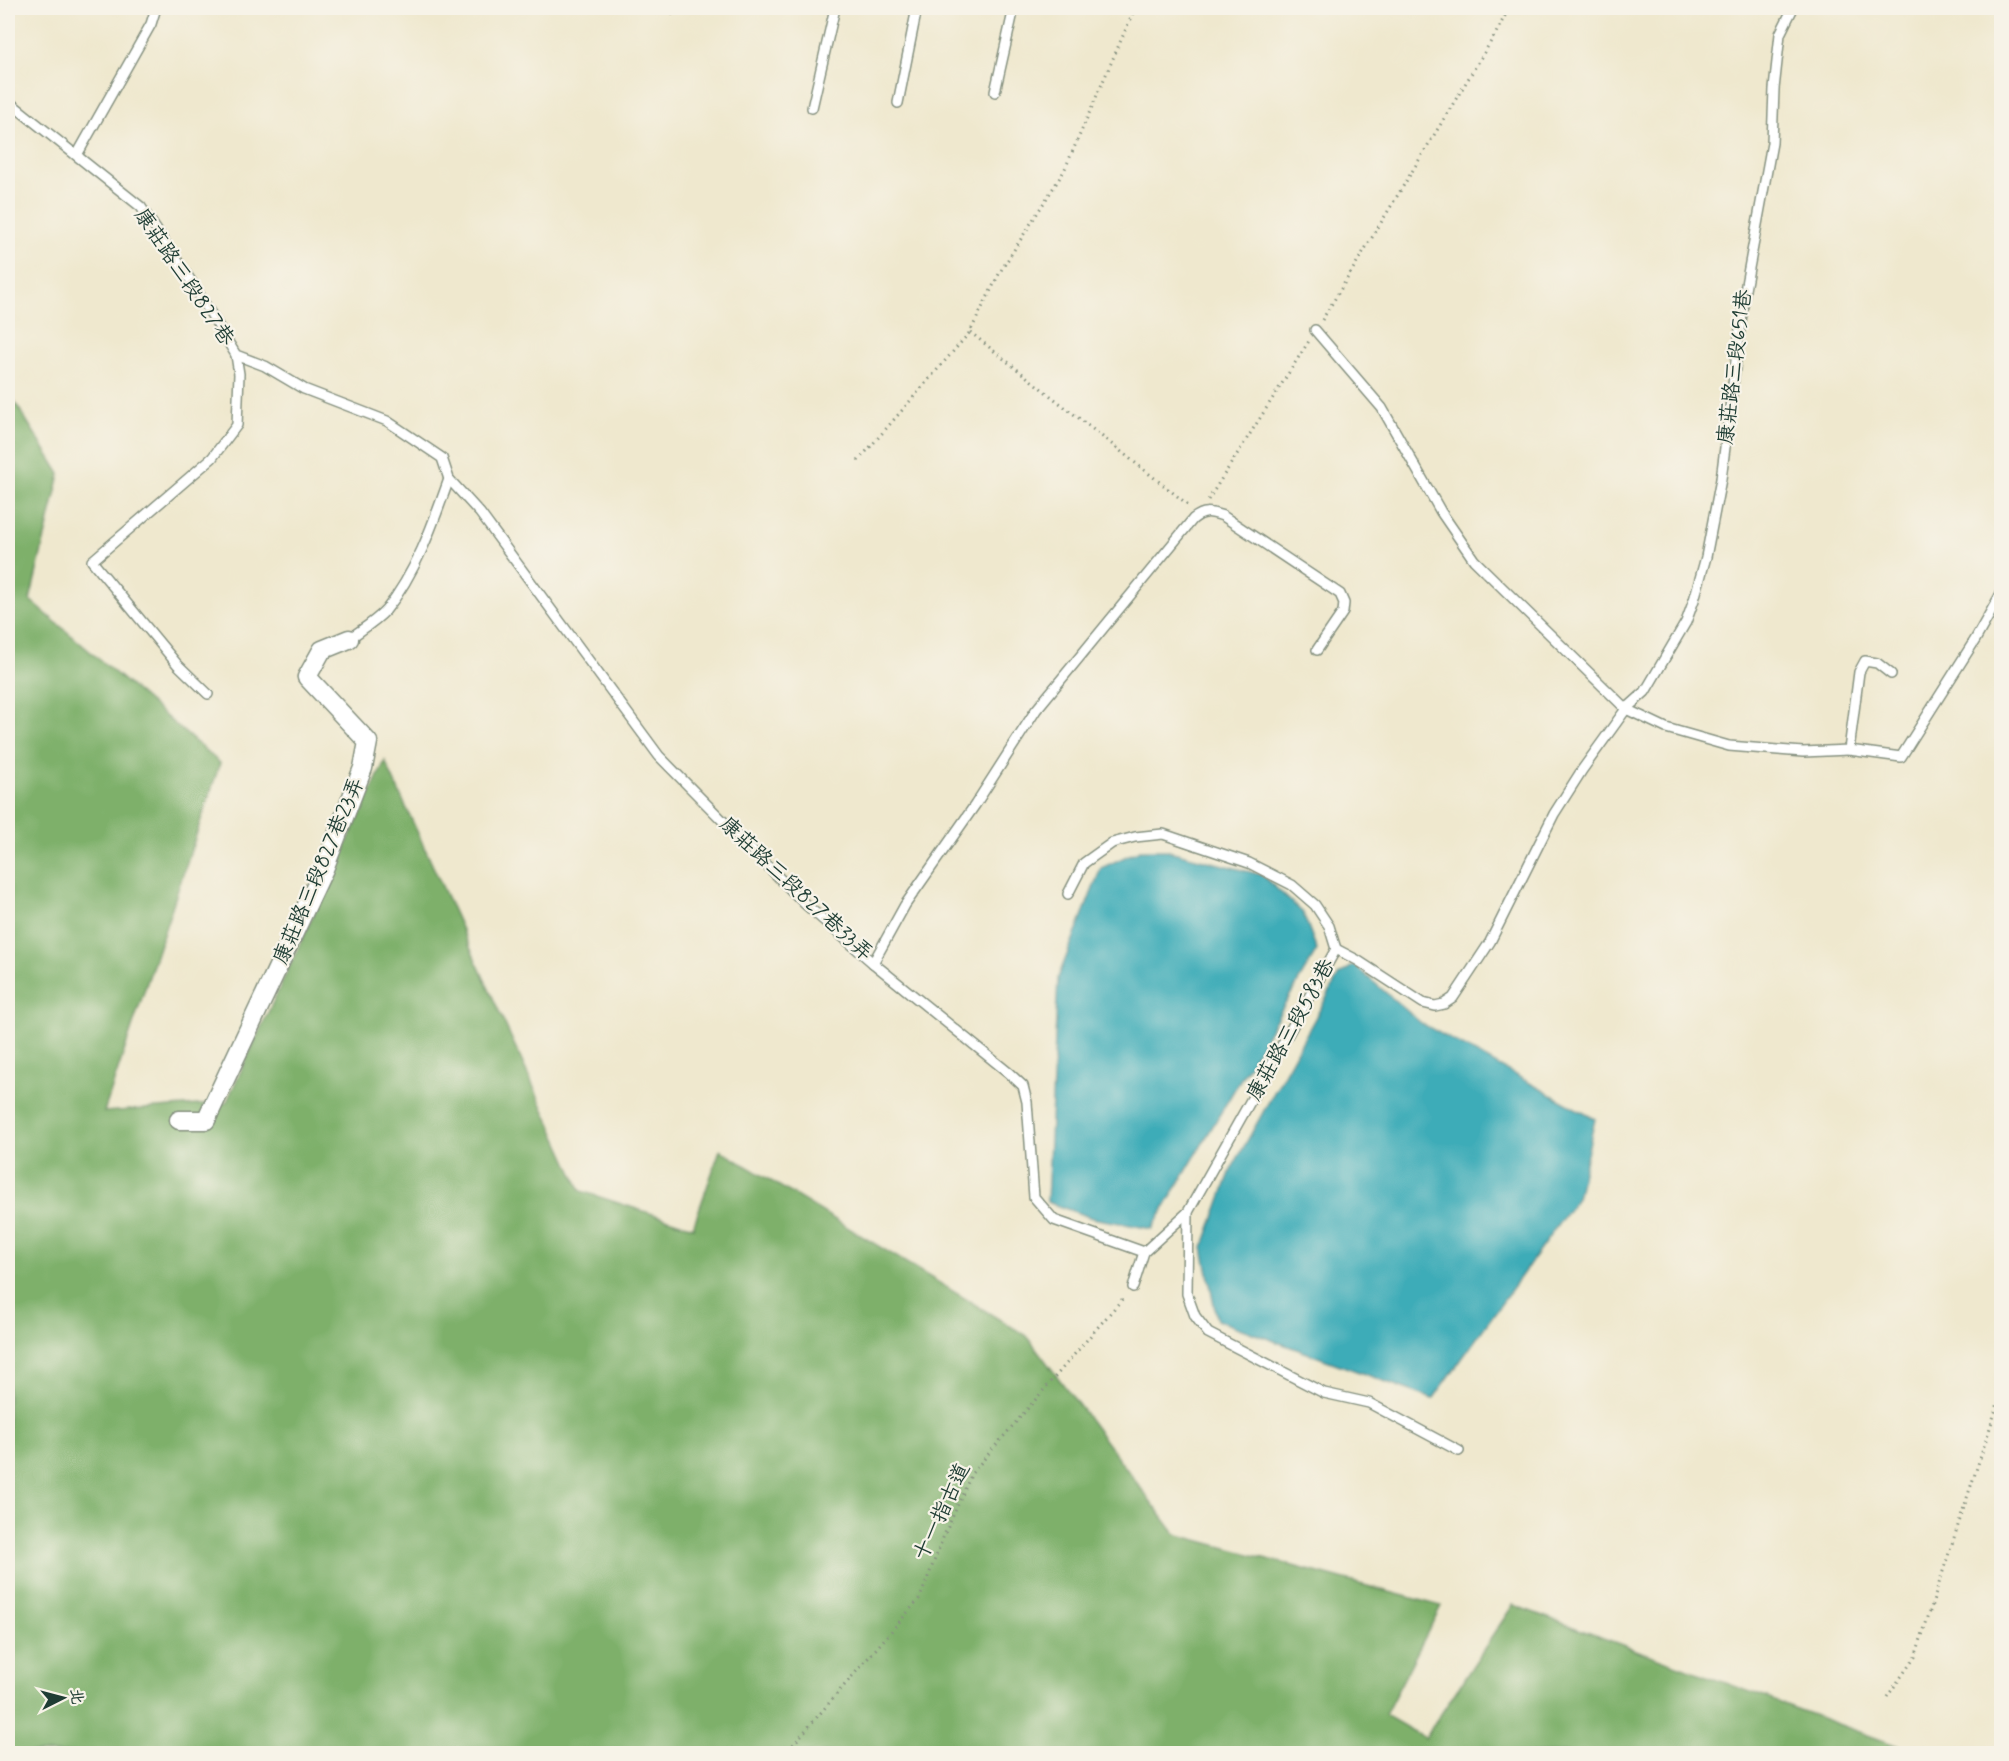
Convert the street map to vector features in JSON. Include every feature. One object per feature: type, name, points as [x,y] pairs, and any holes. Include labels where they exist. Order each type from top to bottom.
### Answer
[{"type":"street","name":"康莊路三段827巷23弄","points":[[179,1120],[206,1120],[324,869],[363,768],[368,742],[307,677],[322,650],[349,639]]},
{"type":"lane","points":[[77,154],[151,24],[156,8]]},
{"type":"lane","points":[[674,9],[686,8]]},
{"type":"lane","points":[[812,108],[835,8]]},
{"type":"lane","points":[[898,103],[917,8]]},
{"type":"lane","points":[[995,92],[1014,8]]},
{"type":"lane","name":"康莊路三段651巷","points":[[1626,709],[1645,692],[1686,622],[1706,557],[1720,478],[1744,290],[1772,144],[1774,89],[1780,34],[1794,8]]},
{"type":"lane","name":"康莊路三段827巷","points":[[8,101],[141,207],[191,281],[236,355],[239,374],[237,425],[212,458],[92,561],[177,664],[208,694]]},
{"type":"lane","points":[[1315,330],[1382,408],[1441,512],[1474,560],[1626,709],[1666,728],[1730,746],[1803,752],[1849,750],[1901,757],[1975,640],[2001,592]]},
{"type":"lane","name":"康莊路三段827巷","points":[[236,355],[265,366],[304,389],[387,422],[442,458],[449,480]]},
{"type":"lane","name":"康莊路三段827巷23弄","points":[[349,639],[385,612],[409,576],[434,523],[449,480]]},
{"type":"lane","name":"康莊路三段827巷33弄","points":[[449,480],[480,513],[659,756],[805,904],[1023,1086],[1027,1102],[1034,1197],[1054,1221],[1144,1252]]},
{"type":"lane","points":[[873,963],[906,905],[975,805],[1036,710],[1193,519],[1200,514],[1209,511],[1223,516],[1340,594],[1344,603],[1343,612],[1317,650]]},
{"type":"lane","points":[[1849,750],[1859,672],[1864,661],[1877,663],[1891,674]]},
{"type":"lane","name":"康莊路三段583巷","points":[[1459,1451],[1369,1403],[1324,1393],[1208,1333],[1195,1316],[1186,1294],[1188,1212],[1336,949],[1423,1003],[1435,1006],[1444,1004],[1453,998],[1490,942],[1554,814],[1626,709]]},
{"type":"lane","points":[[1068,894],[1084,863],[1112,843],[1163,834],[1249,863],[1292,885],[1315,905],[1329,926],[1336,949]]},
{"type":"lane","points":[[1133,1287],[1144,1252],[1188,1212]]},
{"type":"path","points":[[858,461],[970,332],[1000,273],[1064,171],[1135,8]]},
{"type":"path","points":[[970,332],[1200,514],[1315,330],[1509,8]]},
{"type":"path","name":"十一指古道","points":[[785,1754],[920,1598],[943,1538],[972,1473],[1133,1287]]},
{"type":"path","points":[[1887,1697],[1915,1657],[2001,1392]]},
{"type":"green space","points":[[8,391],[60,474],[30,600],[220,763],[104,1112],[226,1103],[385,761],[581,1191],[693,1227],[720,1150],[1027,1336],[1175,1534],[1441,1606],[1385,1715],[1425,1738],[1513,1605],[1917,1753],[8,1753]]},
{"type":"water","points":[[1140,850],[1165,850],[1262,875],[1303,913],[1317,950],[1152,1229],[1092,1218],[1047,1202],[1058,978],[1101,868]]},
{"type":"water","points":[[1354,965],[1421,1023],[1595,1119],[1577,1198],[1433,1399],[1217,1320],[1203,1248],[1231,1170],[1339,975]]}]
